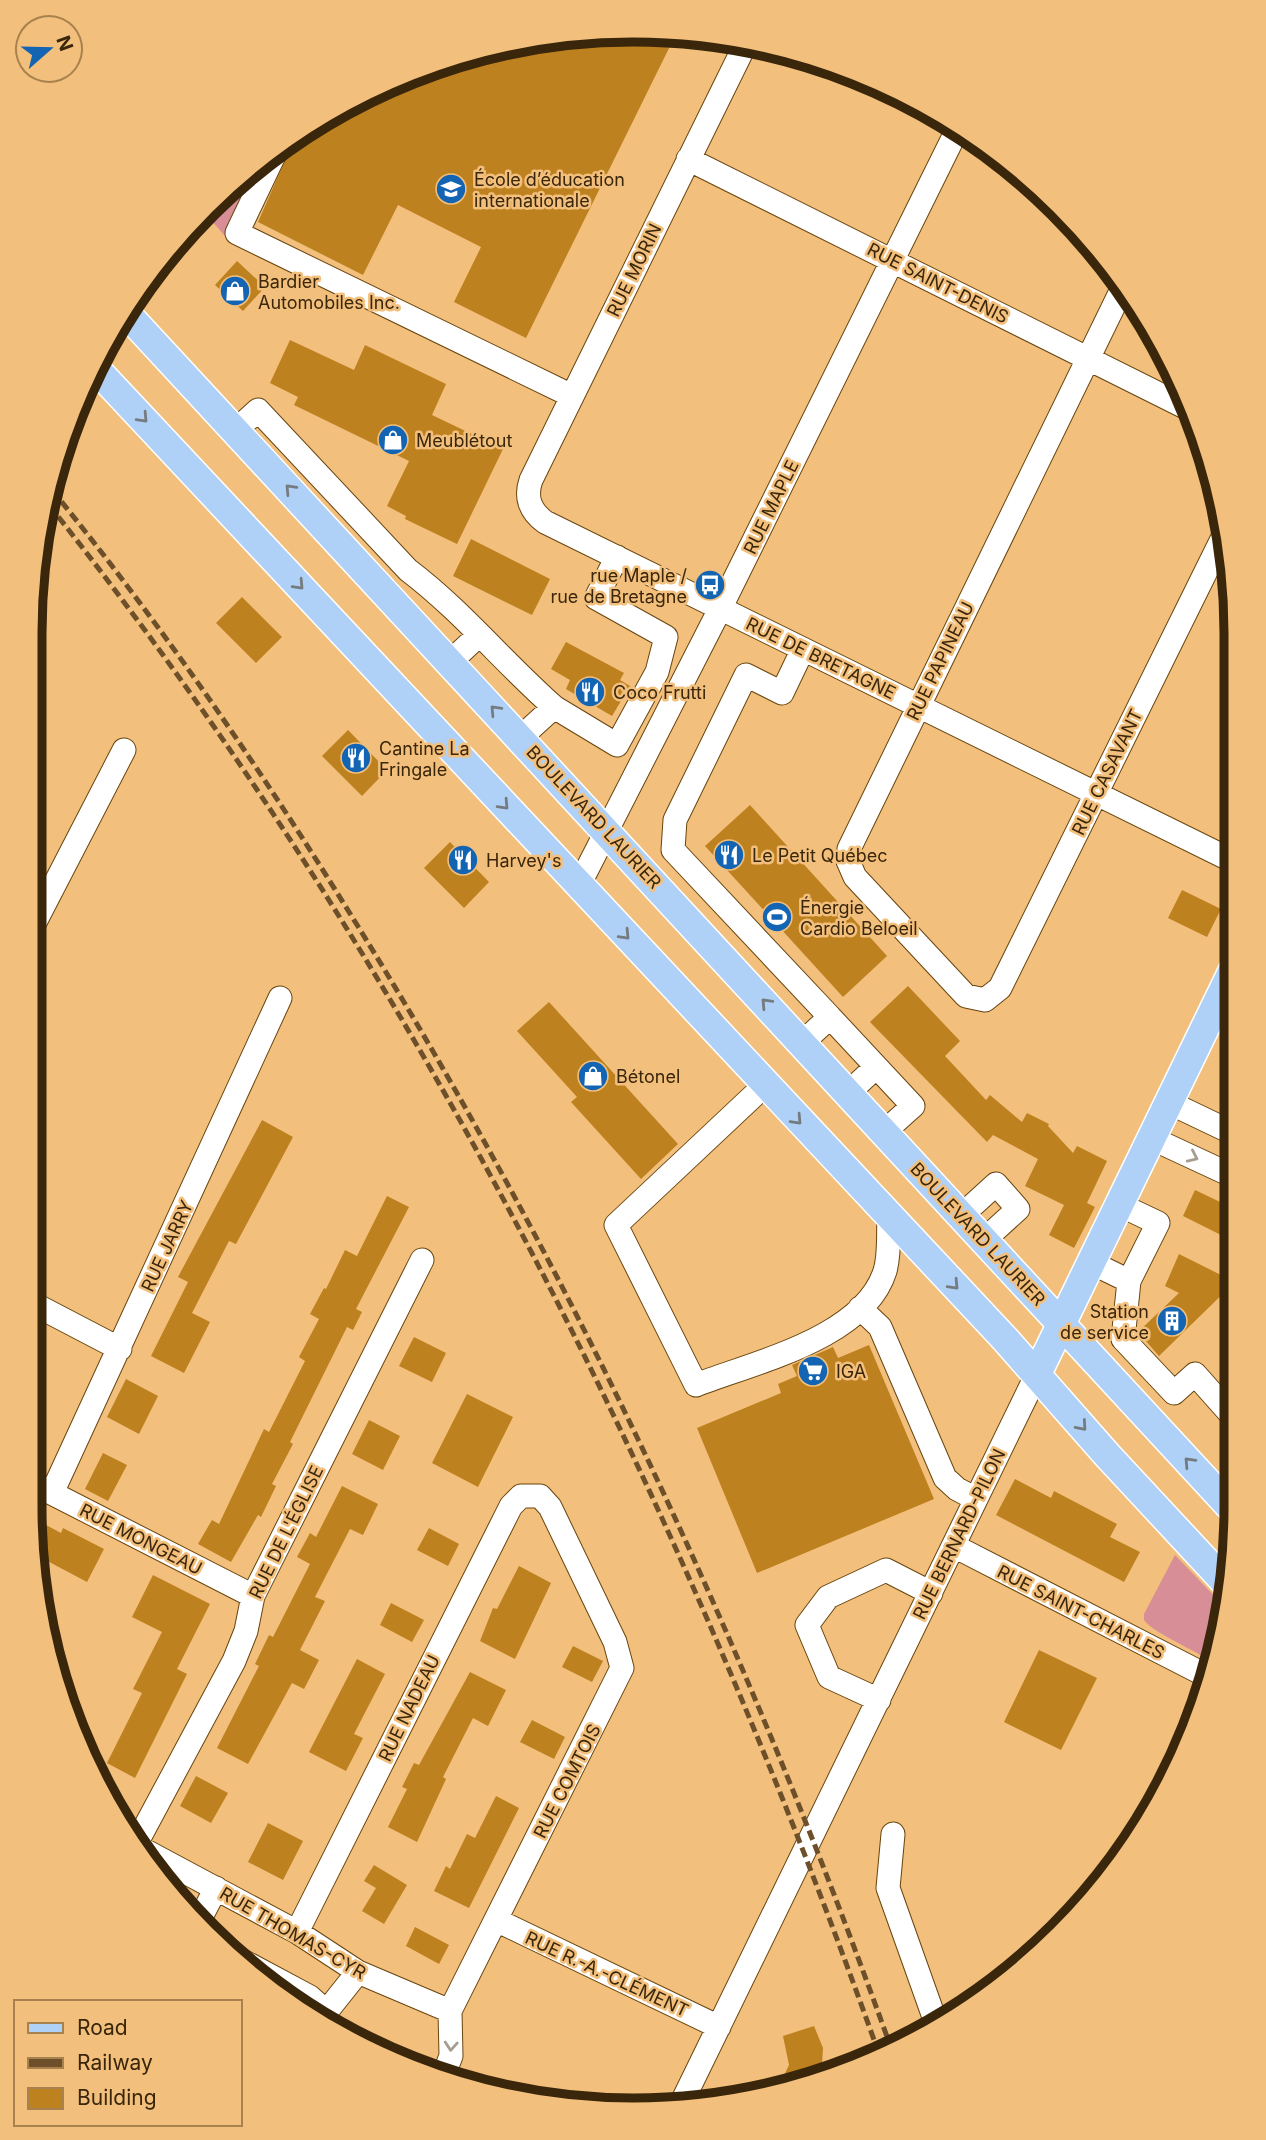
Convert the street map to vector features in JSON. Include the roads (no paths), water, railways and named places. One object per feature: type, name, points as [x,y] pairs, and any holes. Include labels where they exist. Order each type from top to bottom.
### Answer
[{"type":"main road","name":"BOULEVARD LAURIER","points":[[132,320],[1224,1500]]},
{"type":"main road","points":[[102,375],[1037,1374],[1108,1456],[1220,1576]]},
{"type":"main road","name":"RUE BERNARD-PILON","points":[[1037,1374],[1224,988]]},
{"type":"street","name":"RUE MORIN","points":[[529,502],[531,480],[742,52]]},
{"type":"street","name":"RUE MAPLE","points":[[579,886],[954,137]]},
{"type":"street","name":"RUE SAINT-DENIS","points":[[688,159],[1177,403]]},
{"type":"street","points":[[268,168],[237,233],[572,396]]},
{"type":"street","name":"RUE PAPINEAU","points":[[980,1000],[966,996],[958,988],[855,877],[848,861],[852,841],[1118,297]]},
{"type":"street","points":[[236,430],[258,410],[408,570],[437,592],[507,665],[554,707],[617,745],[657,672],[666,637],[596,598],[617,557]]},
{"type":"street","name":"RUE DE BRETAGNE","points":[[529,502],[541,519],[1224,857]]},
{"type":"street","points":[[323,525],[346,503]]},
{"type":"street","name":"RUE CASAVANT","points":[[980,1000],[994,995],[1000,988],[1218,548]]},
{"type":"street","points":[[385,591],[408,570]]},
{"type":"street","points":[[450,662],[479,635]]},
{"type":"street","points":[[803,649],[782,693],[747,675],[675,820],[673,850],[913,1106],[884,1132]]},
{"type":"street","points":[[520,738],[554,707]]},
{"type":"street","points":[[42,909],[124,750]]},
{"type":"street","name":"RUE JARRY","points":[[52,1493],[280,998]]},
{"type":"street","points":[[802,1043],[830,1017]]},
{"type":"street","points":[[848,1093],[876,1067]]},
{"type":"street","points":[[765,1085],[616,1225],[696,1385],[824,1335],[846,1323],[877,1288],[886,1269],[889,1217]]},
{"type":"street","points":[[1168,1102],[1224,1129]]},
{"type":"street","points":[[1151,1138],[1224,1172]]},
{"type":"street","points":[[961,1215],[996,1184],[1018,1209],[984,1240]]},
{"type":"street","points":[[1097,1363],[1123,1339],[1129,1281],[1157,1223],[1118,1204]]},
{"type":"street","name":"RUE DE L'ÉGLISE","points":[[141,1834],[234,1661],[246,1631],[253,1596],[422,1260]]},
{"type":"street","points":[[1090,1262],[1129,1281]]},
{"type":"street","points":[[42,1308],[120,1349]]},
{"type":"street","points":[[860,1308],[880,1327],[946,1478],[957,1489],[976,1499]]},
{"type":"street","points":[[1123,1339],[1174,1393]]},
{"type":"street","name":"RUE BERNARD-PILON","points":[[685,2096],[1037,1374]]},
{"type":"street","points":[[1148,1418],[1195,1374],[1224,1407]]},
{"type":"street","name":"RUE MONGEAU","points":[[42,1488],[253,1596]]},
{"type":"street","name":"RUE COMTOIS","points":[[446,2068],[451,2056],[450,2011],[622,1668],[615,1642],[551,1507],[540,1496],[531,1494]]},
{"type":"street","name":"RUE NADEAU","points":[[297,1932],[507,1512],[517,1499],[531,1494]]},
{"type":"street","name":"RUE SAINT-CHARLES","points":[[954,1546],[1200,1673]]},
{"type":"street","points":[[879,1700],[829,1677],[807,1625],[828,1597],[886,1570],[931,1593]]},
{"type":"street","points":[[893,1834],[888,1888],[933,2016]]},
{"type":"street","name":"RUE THOMAS-CYR","points":[[157,1857],[297,1932],[358,1972],[450,2011]]},
{"type":"street","points":[[203,1912],[216,1888]]},
{"type":"street","name":"RUE R.-A.-CLÉMENT","points":[[496,1920],[719,2027]]},
{"type":"street","points":[[326,2012],[358,1972]]},
{"type":"street","points":[[281,1981],[310,1997],[319,2007]]},
{"type":"railway","points":[[58,497],[172,646],[283,809],[354,920],[511,1190],[652,1468],[716,1610],[778,1753],[836,1898],[888,2040]]},
{"type":"railway","points":[[54,512],[182,681],[305,863],[420,1051],[527,1244],[626,1441],[717,1641],[801,1845],[876,2045]]},
{"type":"place","name":"École d’éducation internationale","points":[[451,189]]},
{"type":"place","name":"Bardier Automobiles Inc.","points":[[235,291]]},
{"type":"place","name":"Meublétout","points":[[393,440]]},
{"type":"place","name":"rue Maple / rue de Bretagne","points":[[710,585]]},
{"type":"place","name":"Coco Frutti","points":[[590,692]]},
{"type":"place","name":"Cantine La Fringale","points":[[356,758]]},
{"type":"place","name":"Le Petit Québec","points":[[729,855]]},
{"type":"place","name":"Harvey's","points":[[463,860]]},
{"type":"place","name":"Énergie Cardio Beloeil","points":[[777,917]]},
{"type":"place","name":"Bétonel","points":[[593,1076]]},
{"type":"place","name":"Station de service","points":[[1172,1321]]},
{"type":"place","name":"IGA","points":[[813,1371]]}]
